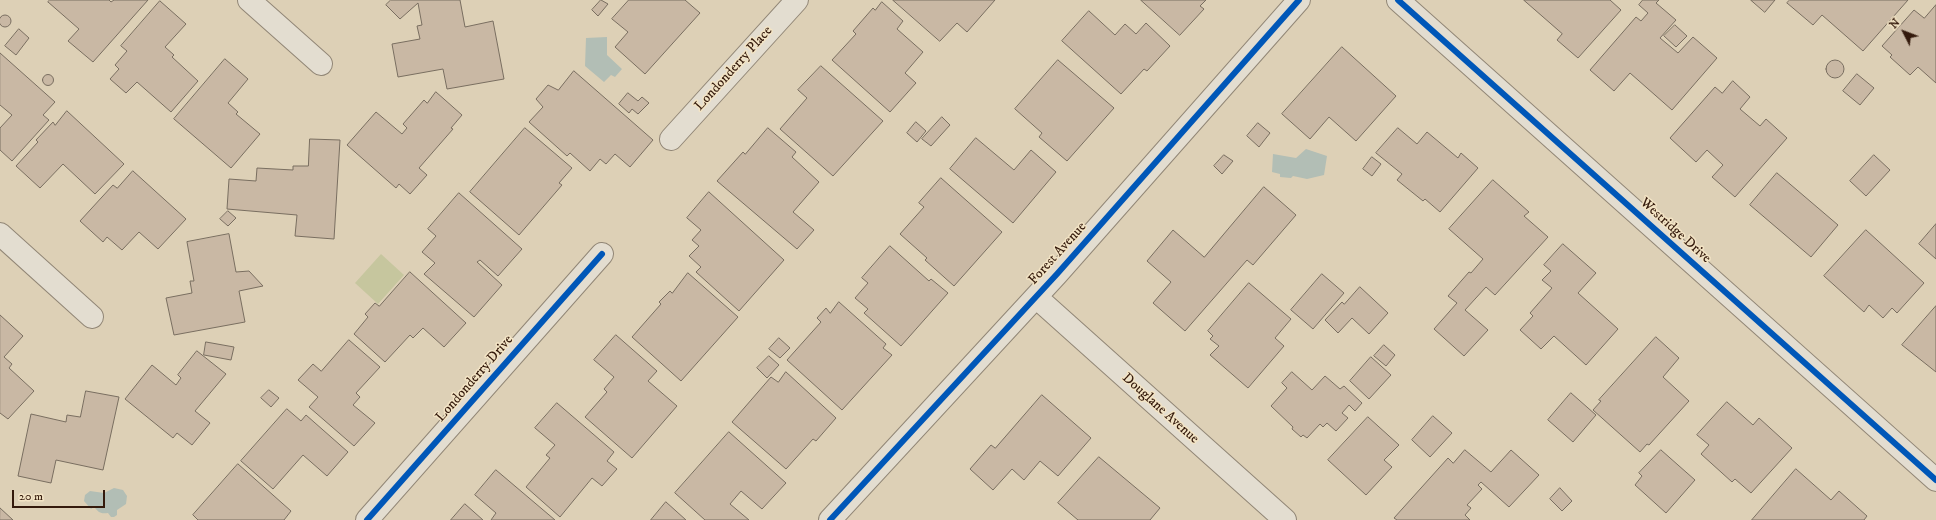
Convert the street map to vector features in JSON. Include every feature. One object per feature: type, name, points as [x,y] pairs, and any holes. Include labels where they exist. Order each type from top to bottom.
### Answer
[{"type":"street","points":[[249,0],[321,64]]},
{"type":"street","name":"Forest Avenue","points":[[830,520],[1036,297],[1299,0]]},
{"type":"street","name":"Westridge Drive","points":[[1398,0],[1936,480]]},
{"type":"street","name":"Londonderry Place","points":[[671,138],[787,3]]},
{"type":"street","points":[[0,234],[92,317]]},
{"type":"street","name":"Londonderry Drive","points":[[367,520],[602,254]]},
{"type":"street","name":"Douglane Avenue","points":[[1036,297],[1285,520]]},
{"type":"green space","points":[[381,254],[404,275],[378,304],[355,283]]},
{"type":"shaded area","points":[[607,37],[607,55],[622,69],[615,77],[611,75],[604,82],[585,66],[586,38]]},
{"type":"shaded area","points":[[1306,149],[1327,156],[1324,175],[1307,179],[1293,176],[1291,178],[1280,177],[1280,174],[1272,172],[1273,154],[1296,158]]},
{"type":"shaded area","points":[[114,488],[123,490],[127,496],[126,504],[117,510],[117,515],[114,517],[111,517],[108,513],[100,512],[94,507],[91,509],[84,501],[85,495],[90,491],[104,493]]},
{"type":"building","points":[[50,0],[109,0],[111,2],[114,0],[148,0],[93,62],[68,41],[79,29],[48,2]]},
{"type":"building","points":[[391,0],[460,0],[465,27],[493,21],[504,79],[447,89],[443,69],[398,77],[392,44],[420,39],[417,26],[422,25],[418,3],[400,19],[386,5]]},
{"type":"building","points":[[601,0],[608,4],[598,16],[592,10]]},
{"type":"building","points":[[629,0],[685,0],[700,13],[645,74],[615,47],[628,32],[612,19]]},
{"type":"building","points":[[893,0],[995,0],[967,32],[957,23],[940,41]]},
{"type":"building","points":[[1141,0],[1206,0],[1200,6],[1204,9],[1180,35]]},
{"type":"building","points":[[1524,0],[1610,0],[1621,10],[1578,58],[1557,40],[1562,34]]},
{"type":"building","points":[[1643,0],[1659,0],[1656,3],[1676,20],[1660,38],[1678,53],[1693,37],[1717,58],[1672,110],[1630,73],[1614,91],[1590,70],[1636,17],[1641,21],[1648,13],[1639,5]]},
{"type":"building","points":[[1751,0],[1775,0],[1765,12]]},
{"type":"building","points":[[1790,0],[1908,0],[1863,51],[1822,15],[1813,25],[1787,3]]},
{"type":"building","points":[[160,1],[186,24],[165,47],[174,55],[172,57],[198,81],[171,112],[137,82],[126,93],[110,79],[119,69],[115,65],[127,51],[121,46]]},
{"type":"building","points":[[882,2],[903,21],[897,29],[923,52],[905,73],[916,83],[890,112],[832,60],[856,34],[853,31],[873,8],[875,10]]},
{"type":"building","points":[[1936,5],[1936,83],[1918,67],[1910,75],[1890,57],[1892,55],[1882,46],[1914,10],[1924,18]]},
{"type":"building","points":[[1089,11],[1115,35],[1125,24],[1136,34],[1146,23],[1170,46],[1147,71],[1144,69],[1121,94],[1062,41]]},
{"type":"building","points":[[3,15],[7,15],[11,21],[7,27],[3,27],[-1,23],[-1,19]]},
{"type":"building","points":[[1675,25],[1687,36],[1676,47],[1664,36]]},
{"type":"building","points":[[19,29],[29,38],[16,55],[5,46]]},
{"type":"building","points":[[1342,47],[1396,96],[1356,141],[1329,117],[1310,139],[1282,114]]},
{"type":"building","points":[[0,53],[55,102],[43,115],[49,120],[12,161],[0,150],[0,128],[12,115],[0,105]]},
{"type":"building","points":[[225,59],[248,79],[228,103],[238,112],[236,114],[260,134],[231,168],[174,119]]},
{"type":"building","points":[[1058,60],[1114,108],[1067,161],[1039,137],[1042,133],[1015,109]]},
{"type":"building","points":[[1835,60],[1841,63],[1844,69],[1841,75],[1835,78],[1829,75],[1826,69],[1829,63]]},
{"type":"building","points":[[821,66],[883,121],[833,176],[780,129],[807,98],[798,90]]},
{"type":"building","points":[[574,71],[653,140],[630,167],[615,154],[606,164],[600,159],[590,171],[570,153],[567,156],[529,122],[543,107],[536,99],[548,85],[558,90]]},
{"type":"building","points":[[1857,74],[1874,88],[1860,105],[1843,91]]},
{"type":"building","points":[[46,75],[50,75],[52,76],[52,84],[46,85],[43,82],[43,78]]},
{"type":"building","points":[[1733,81],[1750,97],[1740,109],[1760,126],[1766,119],[1787,138],[1735,197],[1712,177],[1723,165],[1707,150],[1696,162],[1670,138],[1715,87],[1722,93]]},
{"type":"building","points":[[436,92],[462,115],[451,128],[453,129],[419,168],[427,175],[410,194],[399,184],[396,188],[347,145],[376,112],[402,134],[407,128],[403,124],[424,100],[427,103]]},
{"type":"building","points":[[628,93],[638,101],[642,97],[649,103],[638,114],[632,109],[629,113],[619,104]]},
{"type":"building","points":[[67,111],[124,164],[95,194],[63,164],[40,188],[16,166],[38,142],[36,140],[53,122],[55,125]]},
{"type":"building","points":[[942,117],[950,125],[931,146],[922,139]]},
{"type":"building","points":[[916,122],[926,131],[917,142],[907,133]]},
{"type":"building","points":[[1258,123],[1270,133],[1259,147],[1247,136]]},
{"type":"building","points":[[525,128],[572,168],[559,183],[562,185],[519,235],[470,192]]},
{"type":"building","points":[[768,128],[796,152],[792,157],[819,182],[793,212],[814,230],[797,249],[717,181],[743,152],[745,154]]},
{"type":"building","points":[[1398,128],[1417,144],[1427,132],[1458,158],[1461,153],[1478,168],[1440,212],[1425,199],[1423,201],[1397,180],[1402,174],[1376,153]]},
{"type":"building","points":[[976,138],[1014,170],[1031,150],[1056,172],[1013,223],[950,169]]},
{"type":"building","points":[[310,139],[340,140],[334,239],[295,236],[297,215],[227,209],[229,179],[256,181],[257,168],[293,170],[293,166],[308,166]]},
{"type":"building","points":[[1224,155],[1233,161],[1222,174],[1214,166]]},
{"type":"building","points":[[1874,155],[1890,170],[1866,196],[1850,181]]},
{"type":"building","points":[[1372,157],[1381,164],[1372,176],[1363,169]]},
{"type":"building","points":[[133,171],[186,219],[158,249],[139,232],[122,250],[107,237],[103,242],[80,221],[113,185],[117,188]]},
{"type":"building","points":[[1777,173],[1838,225],[1811,257],[1750,205]]},
{"type":"building","points":[[941,178],[1002,232],[954,286],[925,260],[927,258],[900,234],[924,207],[919,203]]},
{"type":"building","points":[[1493,180],[1529,212],[1524,216],[1548,237],[1495,295],[1486,287],[1465,310],[1488,330],[1464,356],[1434,329],[1457,303],[1448,296],[1469,272],[1471,273],[1483,259],[1449,229]]},
{"type":"building","points":[[1264,187],[1296,215],[1253,265],[1247,260],[1185,331],[1153,303],[1171,282],[1147,261],[1173,230],[1204,257]]},
{"type":"building","points":[[709,192],[784,260],[739,311],[696,272],[701,267],[689,256],[699,246],[692,240],[701,230],[687,218]]},
{"type":"building","points":[[459,193],[522,249],[498,276],[480,260],[477,262],[502,285],[474,317],[424,274],[435,263],[422,252],[436,236],[428,229]]},
{"type":"building","points":[[228,211],[236,218],[228,226],[220,219]]},
{"type":"building","points":[[1936,224],[1936,259],[1919,244]]},
{"type":"building","points":[[1866,230],[1924,283],[1897,313],[1892,308],[1883,318],[1869,305],[1864,312],[1824,276]]},
{"type":"building","points":[[229,234],[236,272],[249,271],[263,286],[239,291],[245,322],[174,335],[166,298],[192,293],[190,281],[194,281],[187,242]]},
{"type":"building","points":[[1563,244],[1596,273],[1578,293],[1618,329],[1586,365],[1554,336],[1541,349],[1520,330],[1533,316],[1530,313],[1552,288],[1542,280],[1551,271],[1544,265]]},
{"type":"building","points":[[890,246],[929,281],[931,279],[948,293],[901,346],[864,313],[868,309],[855,298],[868,283],[862,278]]},
{"type":"building","points":[[410,272],[466,323],[444,347],[423,328],[413,338],[410,335],[385,362],[354,334],[368,317],[365,314],[375,303],[379,306]]},
{"type":"building","points":[[688,273],[738,317],[681,381],[632,337],[661,304],[659,302],[670,291],[672,293]]},
{"type":"building","points":[[1322,274],[1344,293],[1313,329],[1291,310]]},
{"type":"building","points":[[1249,283],[1291,319],[1275,338],[1284,346],[1248,388],[1210,355],[1219,346],[1210,339],[1213,336],[1208,331]]},
{"type":"building","points":[[1360,287],[1388,313],[1369,334],[1352,318],[1338,333],[1325,320],[1342,302],[1344,304]]},
{"type":"building","points":[[839,302],[886,344],[883,348],[892,355],[842,410],[787,360],[821,322],[817,318],[826,308],[830,313]]},
{"type":"building","points":[[1936,306],[1936,372],[1902,345]]},
{"type":"building","points":[[0,315],[23,336],[4,357],[12,364],[9,368],[34,391],[8,419],[0,413]]},
{"type":"building","points":[[616,335],[657,371],[648,381],[677,406],[632,458],[585,417],[607,392],[604,389],[614,377],[594,360]]},
{"type":"building","points":[[1656,337],[1679,358],[1663,377],[1689,401],[1649,445],[1647,444],[1640,452],[1593,410],[1601,401],[1599,400]]},
{"type":"building","points":[[779,338],[790,348],[780,358],[769,349]]},
{"type":"building","points":[[349,340],[380,367],[356,393],[360,397],[353,405],[375,423],[354,446],[309,407],[318,397],[298,380],[313,364],[321,371]]},
{"type":"building","points":[[206,342],[234,347],[231,360],[204,355]]},
{"type":"building","points":[[1384,345],[1395,355],[1386,366],[1374,356]]},
{"type":"building","points":[[197,351],[226,374],[195,411],[210,423],[192,445],[177,433],[173,438],[125,399],[152,365],[176,385],[181,378],[178,375]]},
{"type":"building","points":[[769,356],[779,365],[767,378],[757,368]]},
{"type":"building","points":[[1371,357],[1391,375],[1369,399],[1350,381]]},
{"type":"building","points":[[786,372],[836,418],[816,441],[813,439],[786,469],[732,422],[771,377],[778,382]]},
{"type":"building","points":[[1292,372],[1312,390],[1325,376],[1340,389],[1344,386],[1362,403],[1355,411],[1349,405],[1342,413],[1348,418],[1336,431],[1327,423],[1323,427],[1320,424],[1307,438],[1303,435],[1301,437],[1292,429],[1293,427],[1271,406],[1287,388],[1282,383]]},
{"type":"building","points":[[269,390],[279,398],[271,407],[261,398]]},
{"type":"building","points":[[86,391],[119,397],[103,470],[56,460],[51,483],[18,476],[31,414],[66,422],[67,415],[80,417]]},
{"type":"building","points":[[1571,393],[1596,415],[1573,442],[1548,420]]},
{"type":"building","points":[[1042,395],[1091,438],[1058,476],[1040,461],[1024,480],[1012,469],[993,490],[970,469],[991,445],[995,448]]},
{"type":"building","points":[[1727,402],[1753,425],[1759,418],[1792,448],[1751,493],[1735,479],[1732,482],[1701,454],[1709,445],[1697,435]]},
{"type":"building","points":[[557,403],[614,452],[607,461],[617,469],[602,486],[592,478],[560,517],[526,487],[550,458],[546,455],[555,445],[535,428]]},
{"type":"building","points":[[287,409],[301,421],[306,415],[348,452],[327,476],[303,455],[273,489],[241,461]]},
{"type":"building","points":[[1433,416],[1452,433],[1430,457],[1412,440]]},
{"type":"building","points":[[1368,417],[1399,445],[1384,460],[1392,467],[1366,495],[1328,460]]},
{"type":"building","points":[[729,432],[786,483],[762,509],[741,491],[730,504],[749,520],[705,520],[675,493]]},
{"type":"building","points":[[1465,450],[1491,472],[1511,450],[1539,475],[1509,507],[1481,482],[1478,485],[1482,489],[1467,505],[1471,508],[1465,515],[1470,520],[1397,520],[1394,518],[1448,458],[1453,463]]},
{"type":"building","points":[[1661,450],[1695,480],[1666,513],[1635,485],[1642,476],[1639,473]]},
{"type":"building","points":[[1099,457],[1160,508],[1150,520],[1078,520],[1058,503]]},
{"type":"building","points":[[238,464],[291,511],[284,520],[198,520],[193,515]]},
{"type":"building","points":[[1796,469],[1831,500],[1839,491],[1867,516],[1864,520],[1752,520]]},
{"type":"building","points":[[496,470],[555,520],[491,520],[496,513],[475,495]]},
{"type":"building","points":[[1560,488],[1572,501],[1562,511],[1550,499]]},
{"type":"building","points":[[666,502],[686,520],[651,520]]},
{"type":"building","points":[[465,504],[483,520],[451,520]]},
{"type":"building","points":[[0,508],[13,520],[0,520]]},
{"type":"cycle path","points":[[830,520],[1057,274],[1299,0]]},
{"type":"cycle path","points":[[1398,0],[1936,480]]},
{"type":"cycle path","points":[[367,520],[602,254]]}]
